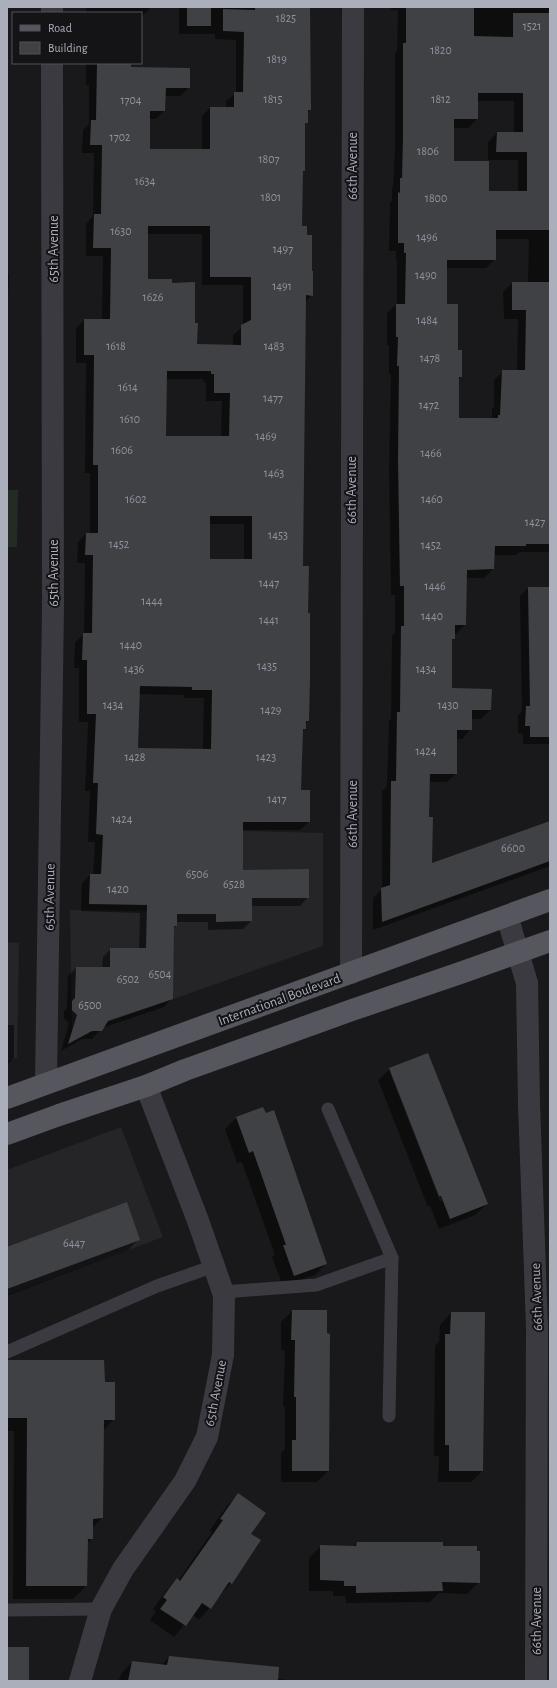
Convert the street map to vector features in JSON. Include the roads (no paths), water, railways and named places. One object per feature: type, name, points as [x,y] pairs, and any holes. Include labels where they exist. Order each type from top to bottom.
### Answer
[{"type":"main road","name":"International Boulevard","points":[[7,1098],[550,900]]},
{"type":"main road","points":[[7,1134],[146,1086],[185,1070],[352,1010],[550,941]]},
{"type":"street","name":"66th Avenue","points":[[351,973],[353,7]]},
{"type":"street","name":"65th Avenue","points":[[46,1083],[53,607],[52,64]]},
{"type":"street","name":"66th Avenue","points":[[507,916],[527,983],[529,1104],[537,1327],[543,1441],[536,1681]]},
{"type":"street","name":"65th Avenue","points":[[80,1681],[101,1609],[123,1569],[185,1482],[207,1437],[223,1355],[223,1292],[197,1218],[146,1086]]},
{"type":"lane","points":[[328,1109],[392,1258],[389,1416]]},
{"type":"lane","points":[[223,1292],[316,1286],[392,1258]]},
{"type":"lane","points":[[7,1352],[157,1286],[214,1266]]},
{"type":"lane","points":[[7,1610],[101,1609]]}]
